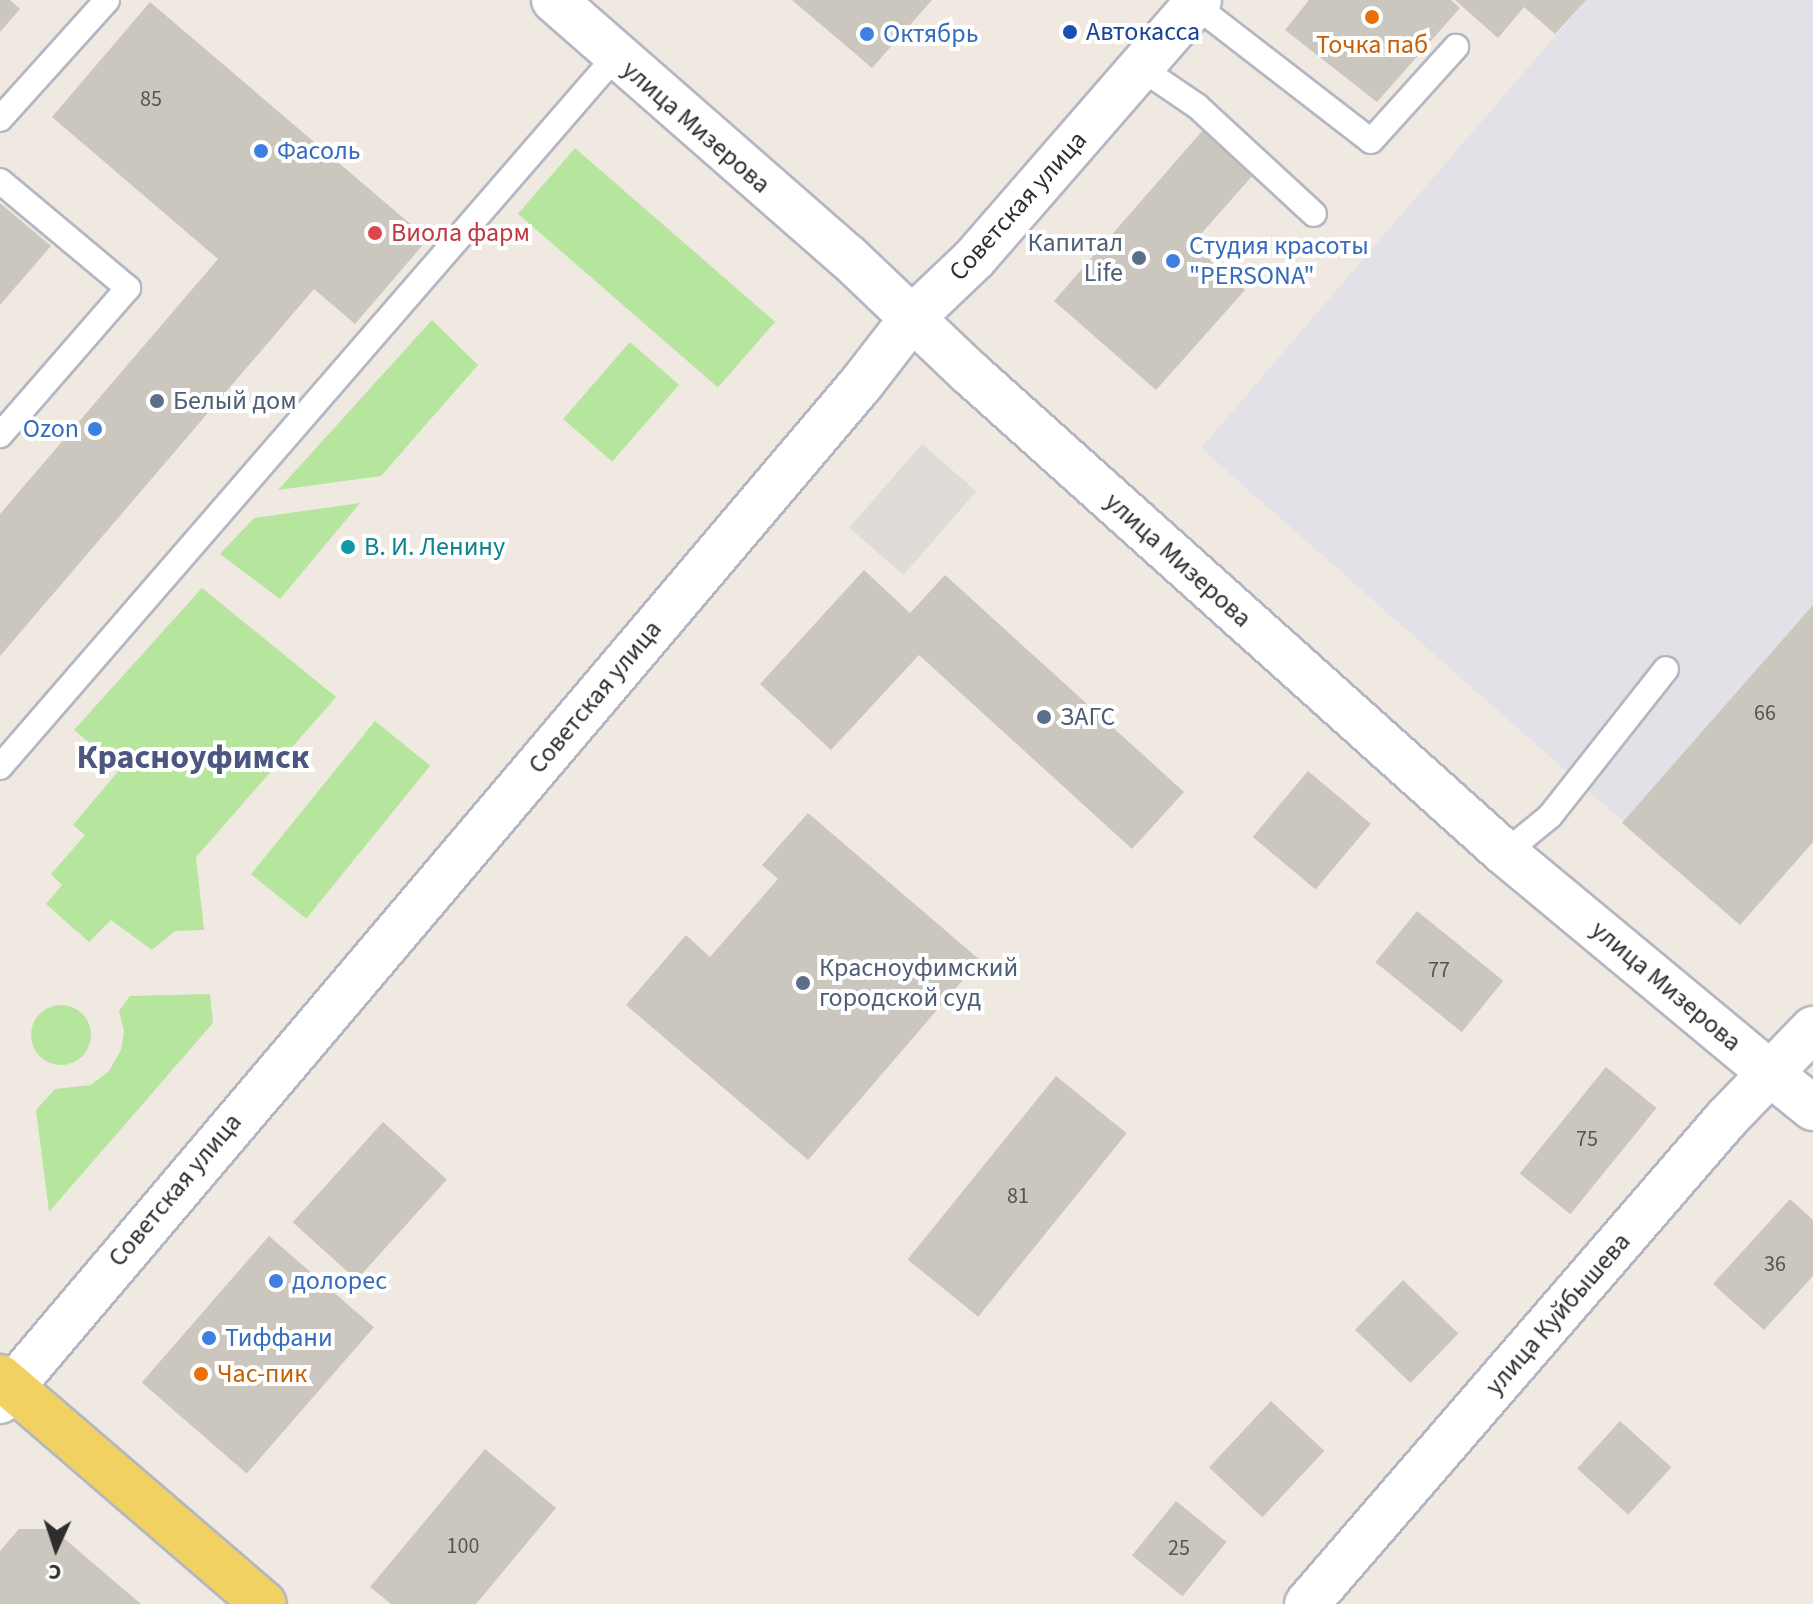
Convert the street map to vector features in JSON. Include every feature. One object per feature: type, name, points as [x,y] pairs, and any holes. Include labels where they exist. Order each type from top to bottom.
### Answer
[{"type":"main road","name":"улица Мизерова","points":[[554,0],[913,317],[970,373],[1505,853],[1813,1108]]},
{"type":"main road","name":"Советская улица","points":[[4,1389],[851,396],[913,317],[974,259],[1197,2]]},
{"type":"main road","name":"улица Куйбышева","points":[[1307,1604],[1727,1118],[1772,1075],[1813,1029]]},
{"type":"main road","points":[[4,1389],[264,1604]]},
{"type":"lane","points":[[0,119],[107,0]]},
{"type":"lane","points":[[1197,2],[1371,141],[1456,47]]},
{"type":"lane","points":[[0,767],[615,57]]},
{"type":"lane","points":[[1141,68],[1197,106],[1314,214]]},
{"type":"lane","points":[[0,181],[128,288],[0,435]]},
{"type":"lane","points":[[1505,853],[1550,816],[1666,669]]},
{"type":"shaded area","points":[[1586,0],[1813,0],[1813,842],[1740,925],[1201,448]]},
{"type":"shaded area","points":[[922,444],[976,491],[904,575],[849,528]]},
{"type":"green space","points":[[575,148],[775,322],[718,388],[518,214]]},
{"type":"green space","points":[[432,320],[478,365],[381,476],[278,490]]},
{"type":"green space","points":[[630,342],[679,385],[612,462],[563,419]]},
{"type":"green space","points":[[360,503],[280,599],[220,554],[254,518]]},
{"type":"green space","points":[[202,588],[336,697],[196,857],[204,930],[175,931],[152,950],[111,920],[89,942],[46,904],[62,885],[51,874],[85,835],[73,825],[121,768],[74,730]]},
{"type":"green space","points":[[375,721],[430,766],[306,919],[251,874]]},
{"type":"green space","points":[[210,994],[213,1023],[49,1212],[36,1110],[55,1089],[91,1085],[109,1071],[121,1050],[124,1031],[119,1011],[130,996]]},
{"type":"green space","points":[[61,1005],[72,1007],[82,1014],[89,1024],[89,1046],[82,1056],[72,1063],[61,1065],[50,1063],[40,1056],[33,1046],[31,1035],[33,1024],[40,1014],[50,1007]]},
{"type":"building","points":[[0,0],[10,0],[20,9],[0,32]]},
{"type":"building","name":"Октябрь","points":[[792,0],[932,0],[872,68]]},
{"type":"building","points":[[1309,0],[1451,0],[1460,8],[1377,102],[1285,30]]},
{"type":"building","points":[[1455,0],[1586,0],[1555,34],[1524,7],[1498,38]]},
{"type":"building","name":"Белый дом","points":[[150,2],[428,239],[355,324],[314,289],[0,656],[0,514],[218,259],[52,117]]},
{"type":"building","points":[[1203,130],[1254,174],[1192,244],[1245,290],[1156,390],[1054,301]]},
{"type":"building","points":[[0,203],[51,246],[0,305]]},
{"type":"building","name":"ЗАГС","points":[[864,570],[910,613],[945,575],[1184,792],[1132,849],[919,655],[831,750],[760,684]]},
{"type":"building","points":[[1813,605],[1813,842],[1740,925],[1622,823]]},
{"type":"building","points":[[1308,771],[1371,824],[1316,890],[1253,837]]},
{"type":"building","name":"Красноуфимский городской суд","points":[[808,813],[980,960],[808,1160],[626,1005],[686,935],[710,957],[778,879],[762,865]]},
{"type":"building","points":[[1417,911],[1503,981],[1462,1032],[1375,962]]},
{"type":"building","points":[[1606,1067],[1657,1108],[1570,1214],[1520,1173]]},
{"type":"building","points":[[1056,1076],[1127,1133],[978,1317],[907,1259]]},
{"type":"building","points":[[383,1122],[447,1180],[357,1280],[293,1222]]},
{"type":"building","points":[[1790,1199],[1813,1220],[1813,1276],[1764,1330],[1713,1284]]},
{"type":"building","points":[[269,1236],[374,1327],[247,1474],[142,1382]]},
{"type":"building","points":[[1403,1280],[1458,1333],[1410,1383],[1355,1330]]},
{"type":"building","points":[[1271,1401],[1324,1451],[1262,1517],[1209,1468]]},
{"type":"building","points":[[1620,1421],[1671,1467],[1628,1515],[1577,1469]]},
{"type":"building","points":[[485,1449],[556,1508],[476,1604],[391,1604],[370,1587]]},
{"type":"building","points":[[1176,1501],[1227,1542],[1182,1596],[1132,1555]]},
{"type":"building","points":[[19,1529],[53,1529],[141,1604],[0,1604],[0,1551]]},
{"type":"place","name":"Точка паб","points":[[1372,17]]},
{"type":"place","name":"Автокасса","points":[[1070,32]]},
{"type":"place","name":"Октябрь","points":[[867,34]]},
{"type":"place","name":"Фасоль","points":[[261,151]]},
{"type":"place","name":"Виола фарм","points":[[375,233]]},
{"type":"place","name":"Капитал Life","points":[[1139,258]]},
{"type":"place","name":"Студия красоты \"PERSONA\"","points":[[1173,261]]},
{"type":"place","name":"Белый дом","points":[[157,401]]},
{"type":"place","name":"Ozon","points":[[95,429]]},
{"type":"place","name":"В. И. Ленину","points":[[348,547]]},
{"type":"place","name":"ЗАГС","points":[[1044,717]]},
{"type":"place","name":"Красноуфимский городской суд","points":[[803,983]]},
{"type":"place","name":"долорес","points":[[276,1281]]},
{"type":"place","name":"Тиффани","points":[[209,1338]]},
{"type":"place","name":"Час-пик","points":[[201,1374]]},
{"type":"district","name":"Красноуфимск","points":[[193,758]]}]
